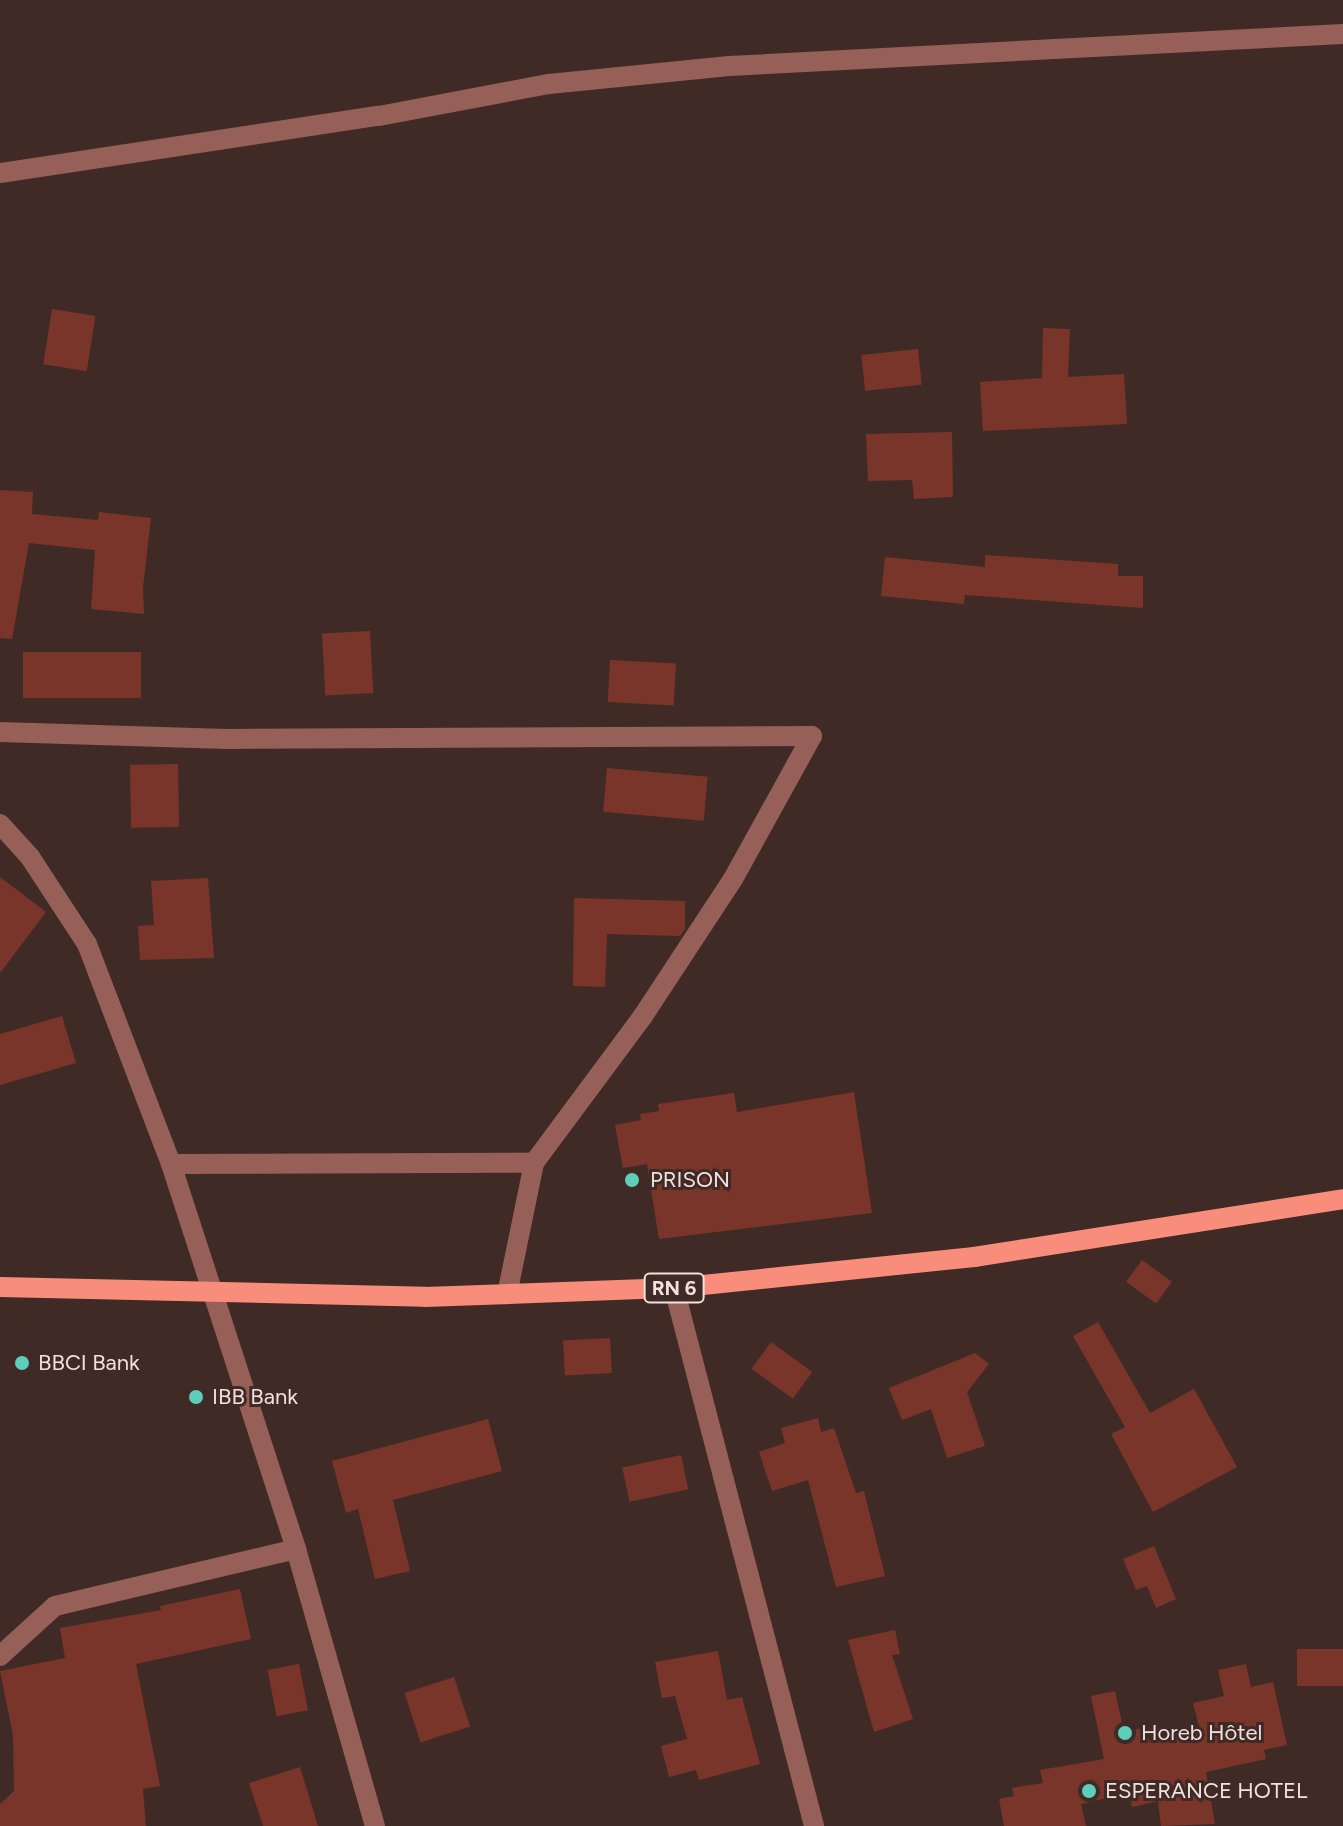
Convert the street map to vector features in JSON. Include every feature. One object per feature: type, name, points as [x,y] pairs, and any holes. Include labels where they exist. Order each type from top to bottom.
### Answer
[{"type":"main road","name":"RN 6","points":[[0,1287],[425,1297],[674,1288],[974,1257],[1343,1199]]},
{"type":"street","points":[[0,173],[579,81],[729,66],[1343,34]]},
{"type":"street","points":[[0,732],[212,739],[812,736],[733,879],[643,1016],[534,1163],[507,1294]]},
{"type":"street","points":[[0,824],[30,857],[87,944],[171,1164],[296,1549],[375,1826]]},
{"type":"street","points":[[171,1164],[534,1163]]},
{"type":"street","points":[[674,1288],[814,1826]]},
{"type":"street","points":[[0,1656],[55,1606],[296,1549]]},
{"type":"building","points":[[52,309],[95,316],[87,371],[43,364]]},
{"type":"building","points":[[1043,328],[1070,329],[1068,377],[1124,374],[1127,424],[983,431],[980,382],[1042,378]]},
{"type":"building","points":[[918,349],[922,385],[865,391],[861,355]]},
{"type":"building","points":[[952,432],[953,497],[914,499],[912,480],[868,481],[866,434]]},
{"type":"building","points":[[0,490],[33,492],[32,514],[98,520],[99,512],[151,518],[143,587],[144,614],[91,609],[95,550],[29,543],[12,639],[0,638]]},
{"type":"building","points":[[985,555],[1118,564],[1118,576],[1143,576],[1143,608],[965,595],[964,604],[881,596],[885,557],[985,567]]},
{"type":"building","points":[[370,631],[373,693],[325,695],[322,634]]},
{"type":"building","points":[[23,652],[141,652],[141,698],[23,698]]},
{"type":"building","points":[[610,660],[676,663],[674,705],[608,702]]},
{"type":"building","points":[[178,764],[179,827],[131,828],[130,765]]},
{"type":"building","points":[[607,768],[708,777],[704,821],[603,812]]},
{"type":"building","points":[[0,877],[46,912],[0,973]]},
{"type":"building","points":[[208,878],[214,958],[140,960],[138,926],[154,925],[151,881]]},
{"type":"building","points":[[574,898],[685,901],[685,929],[680,936],[607,934],[605,987],[573,986]]},
{"type":"building","points":[[62,1016],[76,1063],[0,1085],[0,1034]]},
{"type":"building","points":[[854,1092],[872,1213],[659,1239],[647,1164],[623,1168],[615,1125],[641,1120],[640,1114],[659,1111],[658,1104],[734,1093],[737,1112]]},
{"type":"building","points":[[1142,1260],[1172,1282],[1156,1304],[1126,1282]]},
{"type":"building","points":[[1098,1322],[1150,1413],[1194,1389],[1237,1467],[1153,1512],[1111,1434],[1125,1427],[1073,1336]]},
{"type":"building","points":[[610,1338],[612,1373],[565,1375],[563,1340]]},
{"type":"building","points":[[771,1342],[812,1372],[793,1399],[752,1369]]},
{"type":"building","points":[[975,1353],[989,1364],[967,1392],[985,1446],[947,1458],[931,1409],[902,1420],[889,1388]]},
{"type":"building","points":[[818,1418],[821,1432],[834,1428],[856,1493],[864,1491],[885,1576],[836,1587],[808,1480],[772,1491],[759,1452],[785,1443],[781,1428]]},
{"type":"building","points":[[488,1419],[502,1471],[393,1500],[410,1571],[375,1579],[358,1509],[346,1513],[332,1461]]},
{"type":"building","points":[[681,1455],[688,1489],[630,1502],[622,1467]]},
{"type":"building","points":[[1154,1546],[1176,1599],[1156,1608],[1147,1586],[1136,1590],[1123,1559]]},
{"type":"building","points":[[240,1589],[251,1639],[136,1664],[160,1786],[143,1789],[146,1826],[0,1826],[0,1804],[14,1791],[13,1735],[0,1671],[65,1658],[60,1628],[161,1610],[160,1606]]},
{"type":"building","points":[[895,1630],[900,1654],[892,1655],[913,1719],[874,1732],[848,1640]]},
{"type":"building","points":[[1297,1649],[1343,1649],[1343,1686],[1297,1686]]},
{"type":"building","points":[[718,1651],[727,1700],[742,1697],[760,1764],[699,1780],[696,1770],[669,1777],[661,1746],[687,1739],[675,1696],[662,1698],[655,1662]]},
{"type":"building","points":[[299,1664],[308,1710],[277,1716],[268,1670]]},
{"type":"building","points":[[1246,1664],[1251,1687],[1273,1682],[1287,1745],[1264,1750],[1266,1759],[1206,1772],[1215,1824],[1161,1826],[1158,1801],[1132,1807],[1129,1793],[1081,1804],[1086,1826],[1004,1826],[999,1799],[1014,1796],[1012,1788],[1043,1783],[1040,1770],[1104,1759],[1091,1696],[1115,1691],[1124,1732],[1146,1727],[1149,1741],[1200,1730],[1193,1703],[1224,1696],[1218,1670]]},
{"type":"building","points":[[454,1677],[470,1726],[421,1743],[405,1693]]},
{"type":"building","points":[[300,1767],[318,1826],[263,1826],[249,1783]]},
{"type":"place","name":"PRISON","points":[[632,1180]]},
{"type":"place","name":"BBCI Bank","points":[[22,1363]]},
{"type":"place","name":"IBB Bank","points":[[196,1397]]},
{"type":"place","name":"Horeb Hôtel","points":[[1125,1733]]},
{"type":"place","name":"ESPERANCE HOTEL","points":[[1089,1791]]}]
